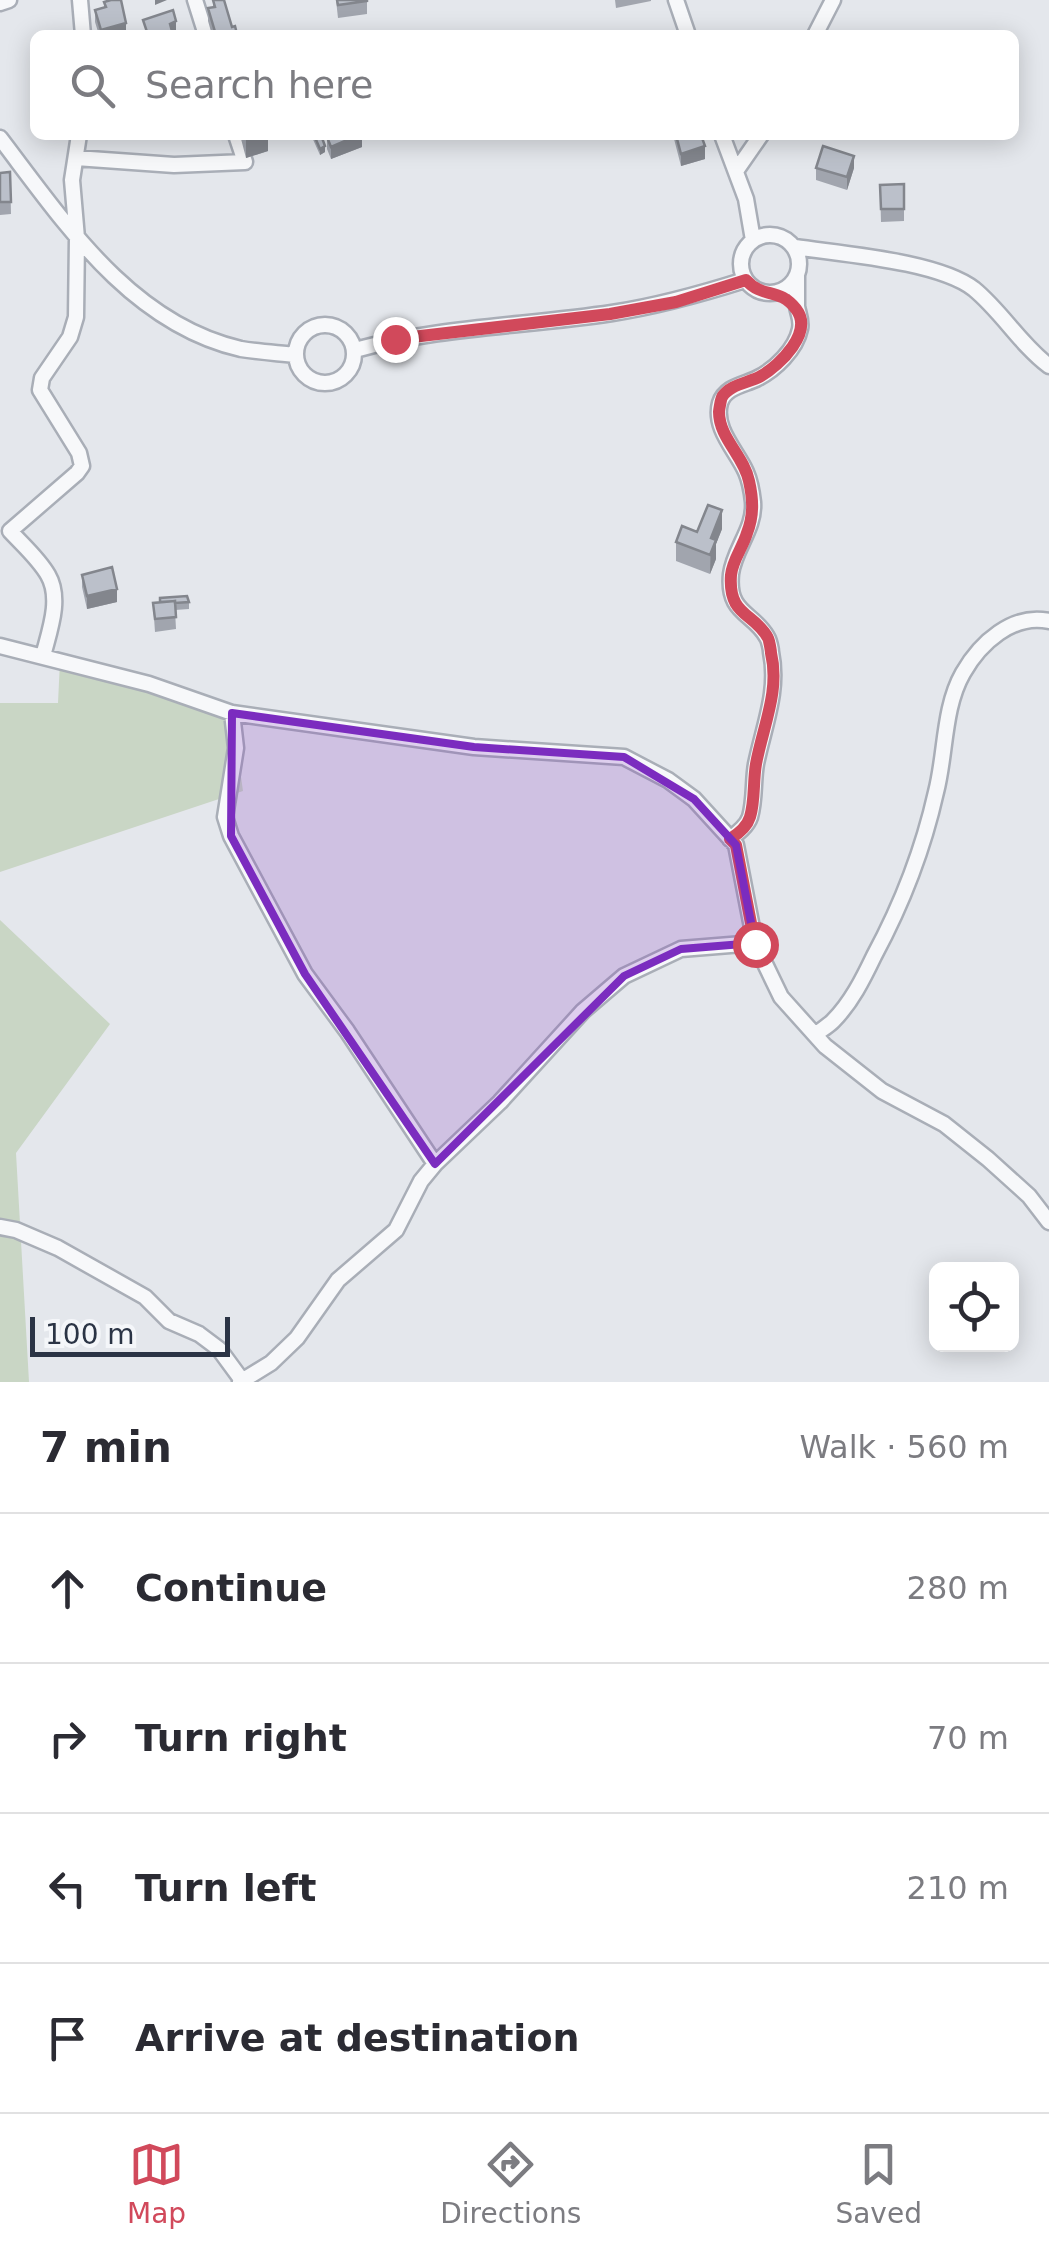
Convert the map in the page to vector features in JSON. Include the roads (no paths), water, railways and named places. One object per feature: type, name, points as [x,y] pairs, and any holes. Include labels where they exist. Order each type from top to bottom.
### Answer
[{"type":"street","points":[[0,3],[9,0]]},
{"type":"street","points":[[80,0],[83,30]]},
{"type":"street","points":[[195,0],[204,30]]},
{"type":"street","points":[[676,0],[686,30]]},
{"type":"street","points":[[817,30],[833,0]]},
{"type":"street","points":[[0,138],[77,238],[135,296],[196,333],[240,348],[296,355]]},
{"type":"street","points":[[44,656],[55,598],[52,584],[48,573],[5,535],[82,466],[79,454],[40,390],[42,378],[70,338],[76,317],[77,238],[72,180],[78,140]]},
{"type":"street","points":[[76,158],[174,165],[245,162],[238,140]]},
{"type":"street","points":[[724,140],[746,199],[753,240]]},
{"type":"street","points":[[736,171],[758,140]]},
{"type":"street","points":[[730,839],[750,818],[775,671],[768,638],[740,610],[734,598],[731,574],[747,534],[753,502],[748,476],[725,436],[719,413],[721,398],[771,370],[794,344],[801,321],[797,261],[789,241],[772,234],[746,199]]},
{"type":"street","points":[[772,234],[747,246],[741,259],[746,280],[759,292],[786,290],[797,261]]},
{"type":"street","points":[[797,261],[824,252],[939,271],[962,281],[1030,352],[1049,366]]},
{"type":"street","points":[[355,350],[395,339],[660,305],[746,280]]},
{"type":"street","points":[[777,293],[798,310]]},
{"type":"street","points":[[318,325],[338,326],[352,340],[355,350],[351,368],[328,384],[302,373],[296,355],[302,336],[318,325]]},
{"type":"street","points":[[815,1035],[833,1021],[861,984],[912,877],[937,791],[953,697],[962,674],[1001,631],[1022,622],[1049,622]]},
{"type":"street","points":[[0,646],[149,684],[232,712],[474,747],[624,758],[668,780],[694,799],[736,845],[755,944],[781,997],[815,1035],[882,1091],[944,1124],[988,1159],[1030,1196],[1049,1222]]},
{"type":"street","points":[[232,712],[236,748],[226,817],[231,836],[305,974],[434,1164]]},
{"type":"street","points":[[0,1227],[58,1248],[145,1297],[170,1321],[199,1334],[219,1349],[241,1381],[271,1363],[298,1338],[338,1280],[396,1230],[434,1164],[500,1102],[583,1010],[624,976],[681,949],[755,944]]}]
